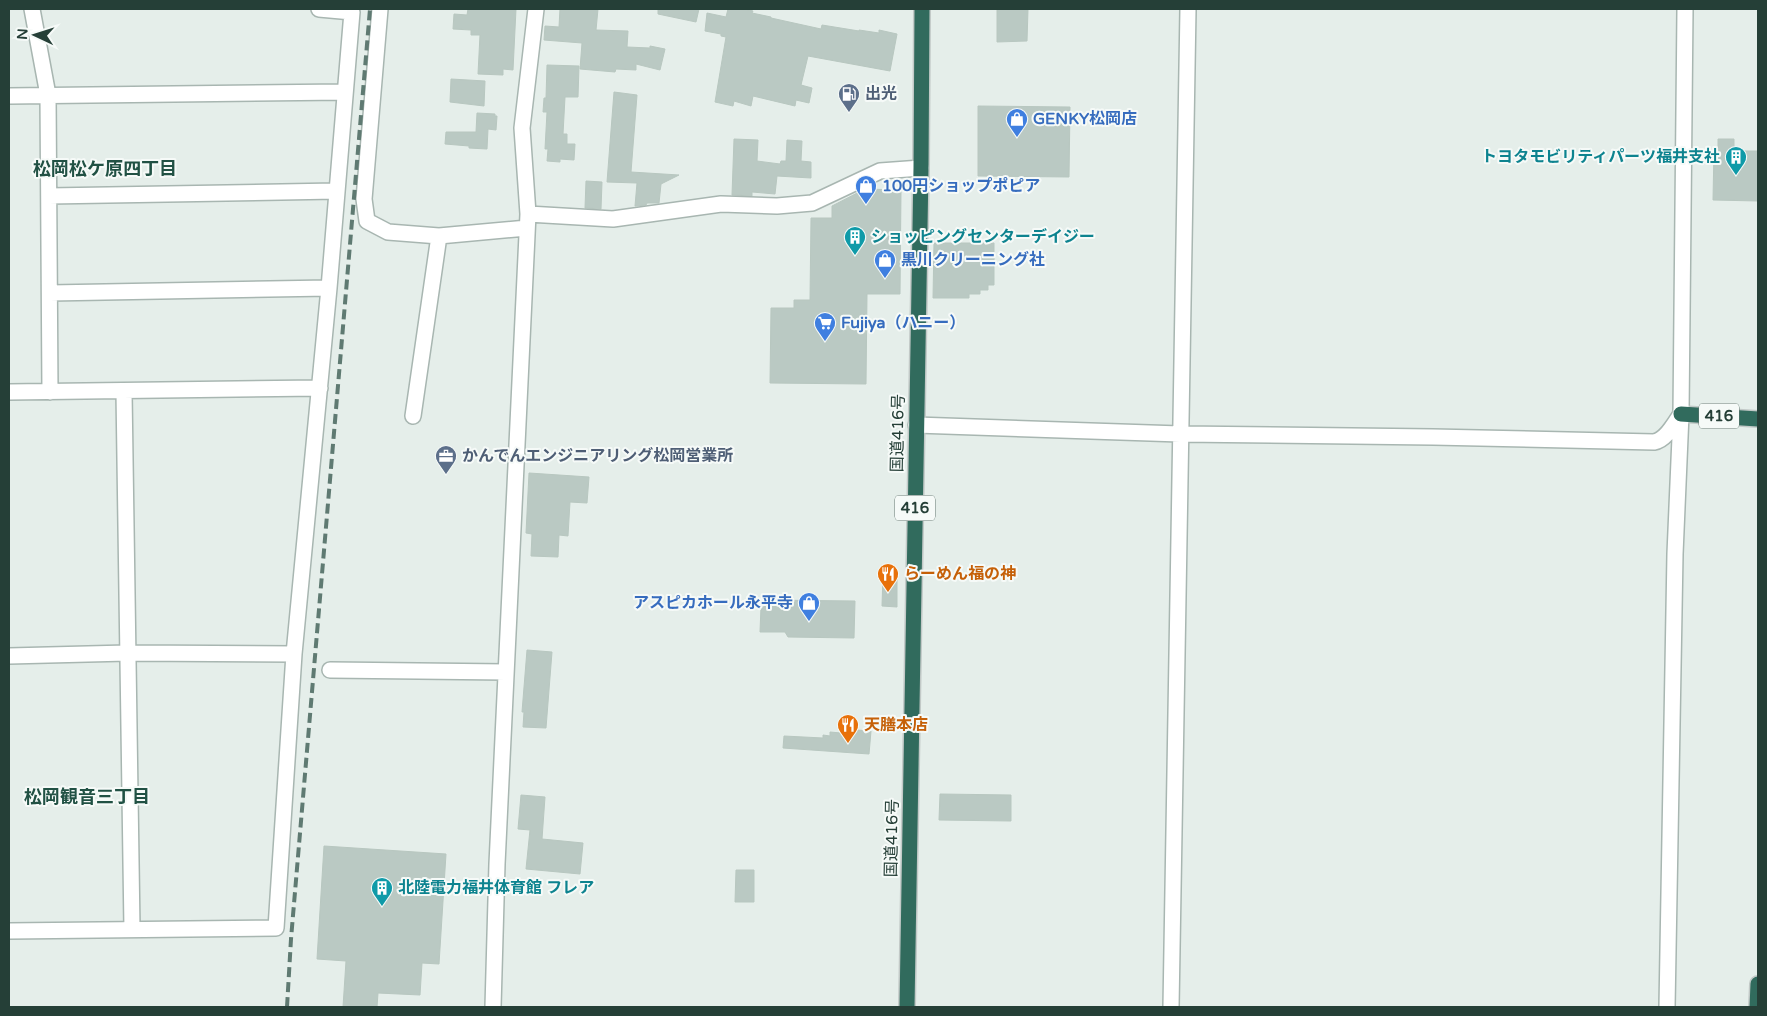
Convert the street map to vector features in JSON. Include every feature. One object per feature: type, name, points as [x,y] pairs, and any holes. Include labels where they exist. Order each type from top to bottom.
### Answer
[{"type":"highway","name":"国道416号","points":[[907,1007],[922,9]]},
{"type":"highway","name":"416","points":[[1680,414],[1758,419]]},
{"type":"highway","points":[[1757,1007],[1758,984]]},
{"type":"street","points":[[32,9],[48,96],[50,392]]},
{"type":"street","points":[[9,931],[276,928],[294,654],[320,388],[352,12],[319,9]]},
{"type":"street","points":[[380,9],[364,199],[367,221],[388,232],[439,236],[528,221],[614,219],[721,204],[777,206],[812,203],[880,171],[921,168]]},
{"type":"street","points":[[493,1007],[497,855],[528,221],[522,128],[536,9]]},
{"type":"street","points":[[1170,1007],[1188,9]]},
{"type":"street","points":[[1667,1007],[1675,554],[1680,414],[1685,9]]},
{"type":"street","points":[[9,96],[344,92]]},
{"type":"street","points":[[49,196],[336,191]]},
{"type":"street","points":[[413,416],[439,236]]},
{"type":"street","points":[[50,294],[329,288]]},
{"type":"street","points":[[9,392],[320,388]]},
{"type":"street","points":[[124,392],[132,929]]},
{"type":"street","points":[[916,425],[1180,434],[1433,436],[1658,442],[1664,437],[1680,414]]},
{"type":"street","points":[[9,656],[127,653],[294,654]]},
{"type":"street","points":[[330,670],[506,672]]},
{"type":"building","points":[[468,9],[516,9],[513,70],[503,69],[503,75],[478,74],[480,35],[471,35],[471,30],[453,29],[454,14],[467,15]]},
{"type":"building","points":[[560,9],[598,9],[596,30],[628,31],[627,47],[650,48],[650,46],[665,49],[660,70],[636,64],[636,70],[616,69],[615,72],[580,69],[582,43],[544,40],[545,26],[559,27]]},
{"type":"building","points":[[658,9],[699,9],[696,22],[658,14]]},
{"type":"building","points":[[728,9],[745,9],[771,18],[821,29],[822,25],[879,33],[879,30],[897,34],[890,71],[808,56],[801,85],[812,88],[809,103],[796,100],[795,106],[753,96],[751,106],[734,101],[733,106],[715,102],[726,37],[721,36],[721,34],[705,31],[707,13],[726,17]]},
{"type":"building","points":[[997,9],[1028,9],[1027,41],[997,42]]},
{"type":"building","points":[[547,65],[579,66],[578,97],[565,97],[563,134],[567,134],[567,144],[575,144],[574,160],[560,159],[560,162],[547,161],[548,149],[545,149],[547,112],[543,112],[544,98],[546,98]]},
{"type":"building","points":[[451,79],[485,81],[484,106],[450,102]]},
{"type":"building","points":[[614,92],[637,95],[631,172],[679,175],[661,184],[659,203],[635,206],[637,183],[607,182]]},
{"type":"building","points":[[978,106],[1070,107],[1069,177],[978,176]]},
{"type":"building","points":[[477,113],[495,114],[497,116],[496,130],[488,129],[487,149],[445,144],[446,132],[476,132]]},
{"type":"building","points":[[734,139],[758,140],[757,161],[780,164],[781,161],[786,161],[787,140],[802,141],[801,161],[811,162],[811,178],[777,176],[775,194],[752,192],[752,196],[732,195]]},
{"type":"building","name":"トヨタモビリティパーツ福井支社","points":[[1718,139],[1734,139],[1734,151],[1758,151],[1758,201],[1713,200],[1714,149],[1718,149]]},
{"type":"building","points":[[586,181],[602,182],[601,209],[585,208]]},
{"type":"building","name":"ショッピングセンターデイジー","points":[[865,189],[901,190],[900,294],[867,294],[866,384],[770,383],[771,308],[794,308],[794,300],[810,300],[811,218],[832,218],[832,206]]},
{"type":"building","points":[[934,243],[994,243],[994,285],[988,285],[988,290],[980,290],[980,294],[969,294],[969,298],[933,298]]},
{"type":"building","points":[[529,473],[589,477],[587,503],[570,502],[568,536],[559,535],[558,557],[531,556],[532,534],[526,533]]},
{"type":"building","points":[[883,575],[897,576],[897,607],[882,606]]},
{"type":"building","points":[[764,600],[855,601],[854,638],[788,637],[785,632],[760,632],[761,607],[764,607]]},
{"type":"building","points":[[527,650],[552,652],[546,728],[523,727],[524,712],[522,712]]},
{"type":"building","points":[[842,729],[871,731],[869,754],[783,748],[784,736],[823,738],[823,735],[830,736],[830,732],[841,733]]},
{"type":"building","points":[[940,794],[1011,795],[1011,821],[939,820]]},
{"type":"building","points":[[521,795],[545,797],[542,839],[583,843],[580,874],[526,869],[530,830],[518,829]]},
{"type":"building","name":"北陸電力福井体育館 フレア","points":[[324,846],[446,854],[439,964],[422,963],[420,995],[378,993],[377,1007],[343,1007],[346,961],[317,959]]},
{"type":"building","points":[[736,870],[754,870],[754,902],[735,902]]},
{"type":"railway","points":[[287,1007],[291,939],[370,9]]},
{"type":"place","name":"出光","points":[[849,113]]},
{"type":"place","name":"GENKY松岡店","points":[[1017,138]]},
{"type":"place","name":"トヨタモビリティパーツ福井支社","points":[[1736,176]]},
{"type":"place","name":"100円ショップポピア","points":[[866,205]]},
{"type":"place","name":"ショッピングセンターデイジー","points":[[855,256]]},
{"type":"place","name":"黒川クリーニング社","points":[[885,279]]},
{"type":"place","name":"Fujiya（ハニー）","points":[[825,342]]},
{"type":"place","name":"かんでんエンジニアリング松岡営業所","points":[[446,475]]},
{"type":"place","name":"らーめん福の神","points":[[888,593]]},
{"type":"place","name":"アスピカホール永平寺","points":[[809,622]]},
{"type":"place","name":"天膳本店","points":[[848,744]]},
{"type":"place","name":"北陸電力福井体育館 フレア","points":[[382,907]]},
{"type":"district","name":"松岡松ケ原四丁目","points":[[105,169]]},
{"type":"district","name":"松岡観音三丁目","points":[[87,797]]}]
